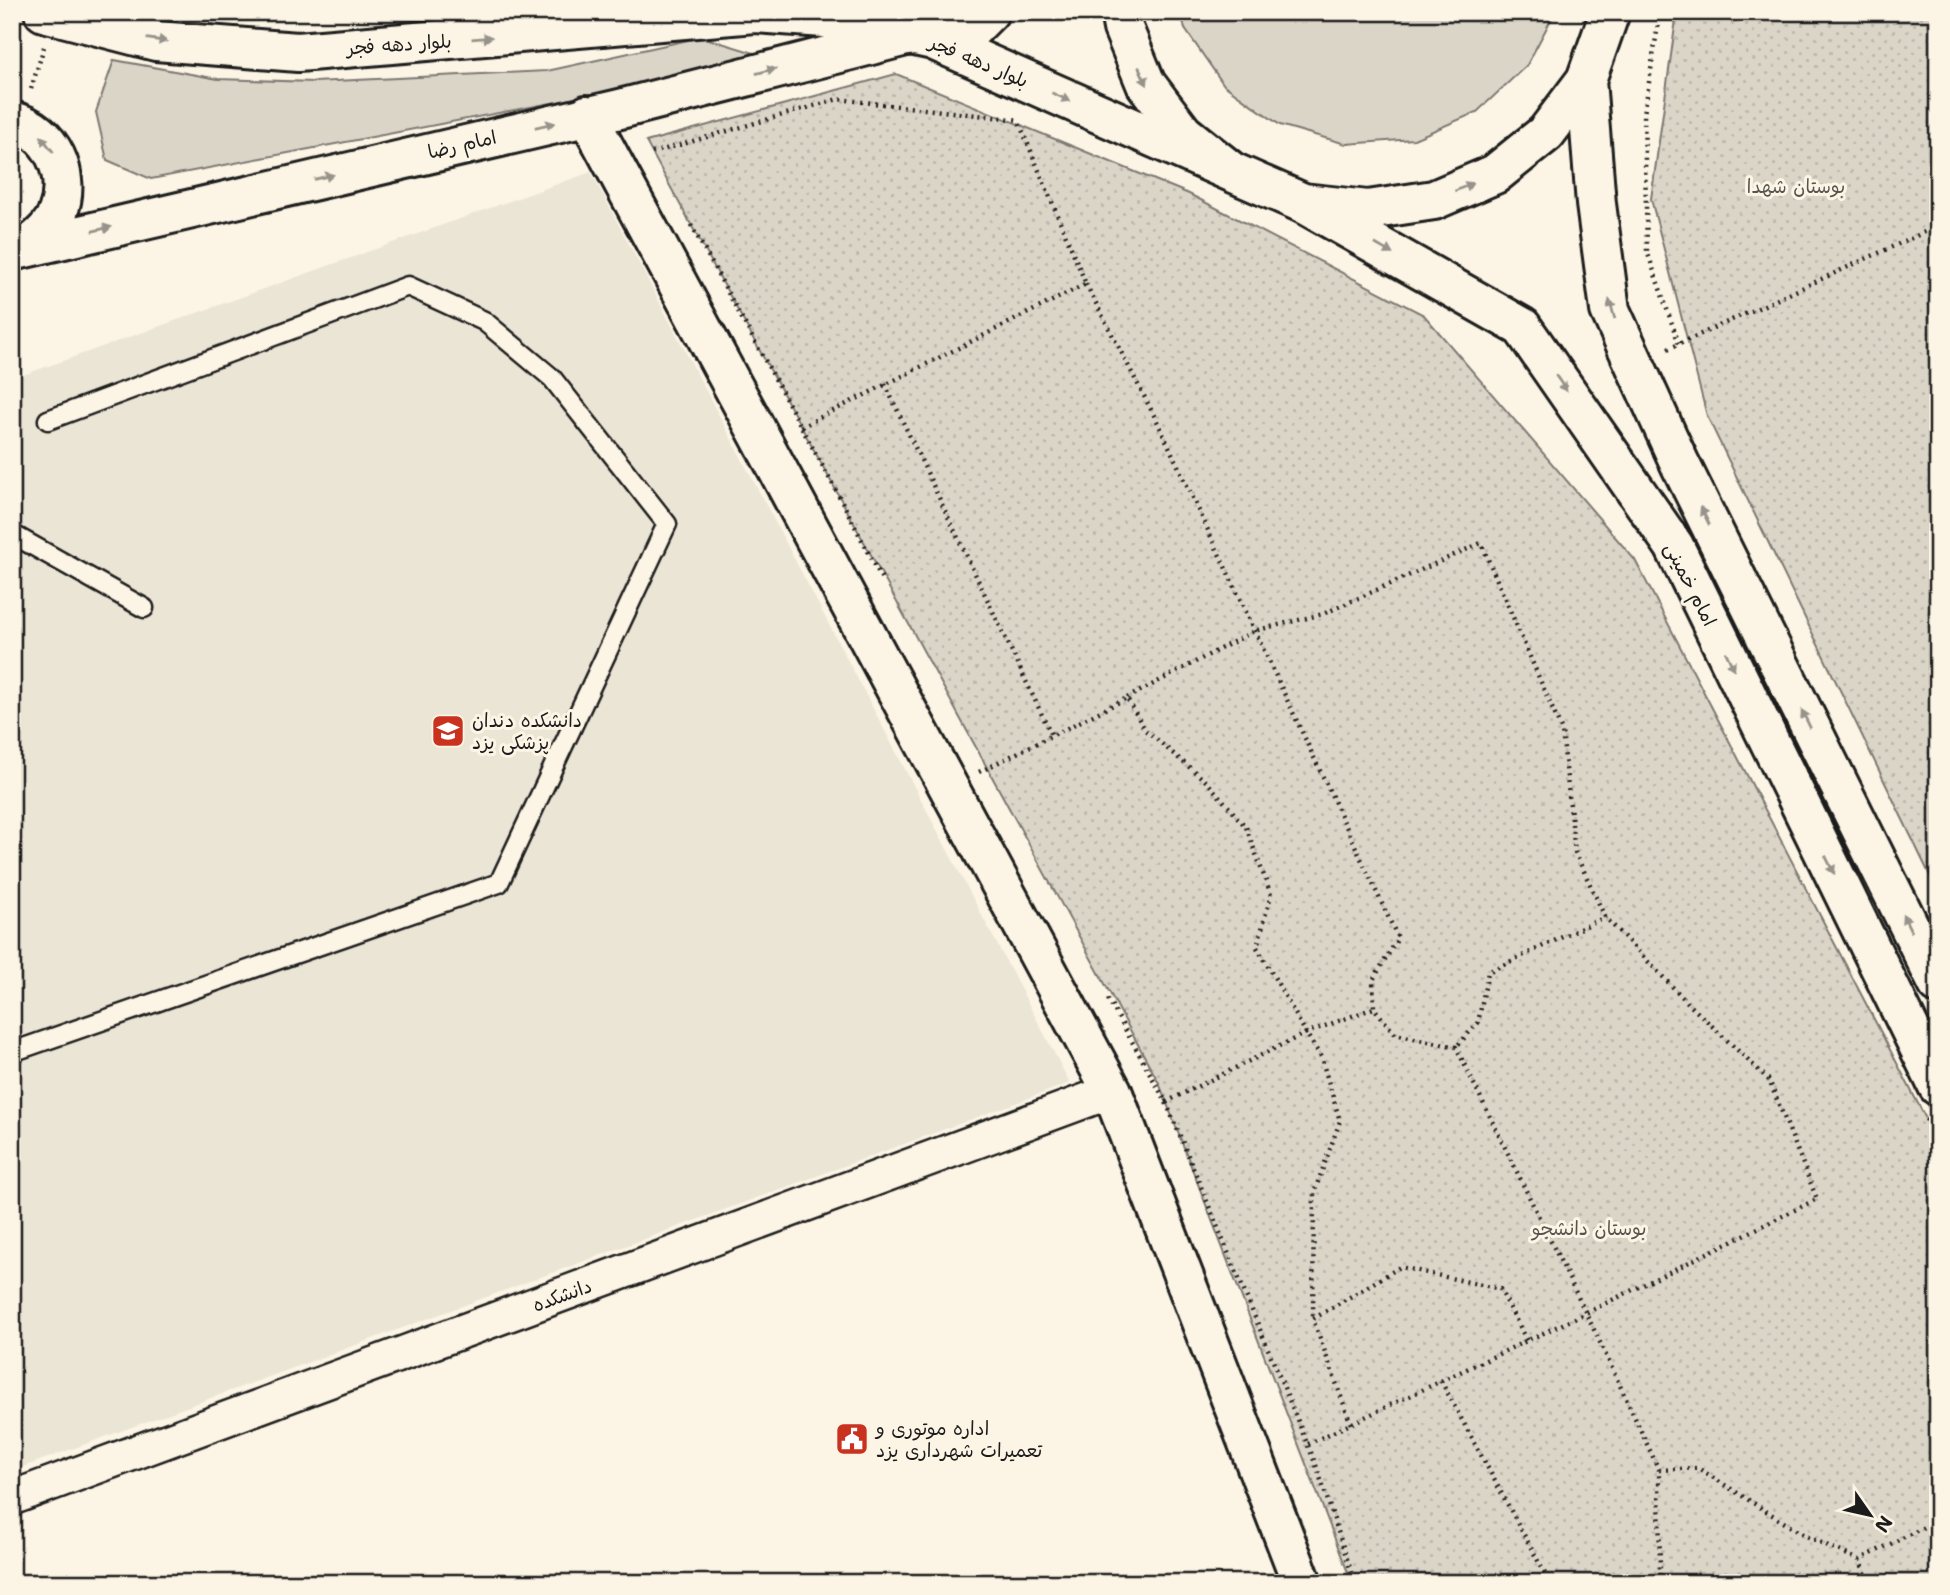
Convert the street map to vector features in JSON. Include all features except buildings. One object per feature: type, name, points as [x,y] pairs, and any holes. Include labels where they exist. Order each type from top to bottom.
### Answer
[{"type":"main road","name":"امام رضا","points":[[21,248],[922,37],[972,29],[989,12]]},
{"type":"main road","points":[[1120,12],[1123,28],[1146,84],[1184,133],[1231,172]]},
{"type":"main road","points":[[1303,203],[1368,210],[1434,200],[1494,174],[1546,132],[1586,80],[1610,12]]},
{"type":"main road","name":"بلوار دهه فجر","points":[[48,14],[156,40],[298,52],[755,13],[838,19],[922,37],[1303,203]]},
{"type":"main road","points":[[1586,80],[1596,204],[1610,310],[1680,464],[1938,984]]},
{"type":"main road","points":[[587,115],[1112,1091],[1302,1583]]},
{"type":"main road","points":[[17,122],[39,134],[53,150],[61,170],[63,192],[58,213],[47,231],[21,248]]},
{"type":"main road","name":"امام خمینی","points":[[1303,203],[1522,327],[1674,546],[1929,1097]]},
{"type":"street","name":"دانشکده","points":[[12,1498],[1112,1091]]},
{"type":"lane","points":[[12,1052],[499,883],[667,524],[552,378],[484,321],[408,286],[48,420]]},
{"type":"lane","points":[[12,534],[144,608]]},
{"type":"path","points":[[1660,12],[1644,114],[1647,251],[1679,344]]},
{"type":"path","points":[[17,122],[48,14]]},
{"type":"path","points":[[652,153],[838,99],[1031,122]]},
{"type":"path","points":[[1018,120],[1086,284],[1159,425],[1398,938],[1373,980],[1374,1008],[1395,1034],[1456,1047]]},
{"type":"path","points":[[1635,364],[1938,226]]},
{"type":"path","points":[[801,427],[1086,284]]},
{"type":"path","points":[[885,384],[1052,736]]},
{"type":"path","points":[[949,787],[1254,631],[1323,614],[1481,543],[1562,731],[1575,852],[1605,917],[1693,1008],[1769,1080],[1817,1199],[1586,1313],[1308,1444]]},
{"type":"path","points":[[1127,698],[1145,730],[1208,782],[1246,827],[1271,895],[1257,947],[1321,1057],[1340,1121],[1314,1194],[1313,1320],[1351,1424]]},
{"type":"path","points":[[1456,1047],[1478,1023],[1488,972],[1605,917]]},
{"type":"path","points":[[1166,1102],[1306,1033],[1374,1008]]},
{"type":"path","points":[[1456,1047],[1586,1313],[1659,1470],[1660,1583]]},
{"type":"path","points":[[1929,1097],[1938,1145]]},
{"type":"path","points":[[1313,1320],[1400,1267],[1500,1289],[1527,1341]]},
{"type":"path","points":[[1441,1381],[1550,1583]]},
{"type":"path","points":[[1659,1470],[1698,1468],[1804,1535],[1859,1560],[1870,1583]]},
{"type":"path","points":[[1859,1560],[1938,1520]]},
{"type":"shaded area","name":"دانشکده دندان پزشکی یزد","points":[[591,172],[1070,1083],[12,1471],[12,379]]},
{"type":"green space","points":[[1181,12],[1555,12],[1527,65],[1477,112],[1414,139],[1346,144],[1280,125],[1224,85],[1185,29]]},
{"type":"green space","name":"بوستان شهدا","points":[[1677,12],[1938,12],[1938,892],[1707,416],[1651,199]]},
{"type":"green space","points":[[702,37],[777,60],[151,179],[107,160],[96,112],[114,60],[218,79],[314,82],[547,71]]},
{"type":"green space","name":"بوستان دانشجو","points":[[896,74],[1189,194],[1424,315],[1635,560],[1938,1142],[1938,1583],[1352,1583],[1159,1083],[646,142]]},
{"type":"place","name":"دانشکده دندان پزشکی یزد","points":[[448,731]]},
{"type":"place","name":"اداره موتوری و تعمیرات شهرداری یزد","points":[[852,1439]]}]
